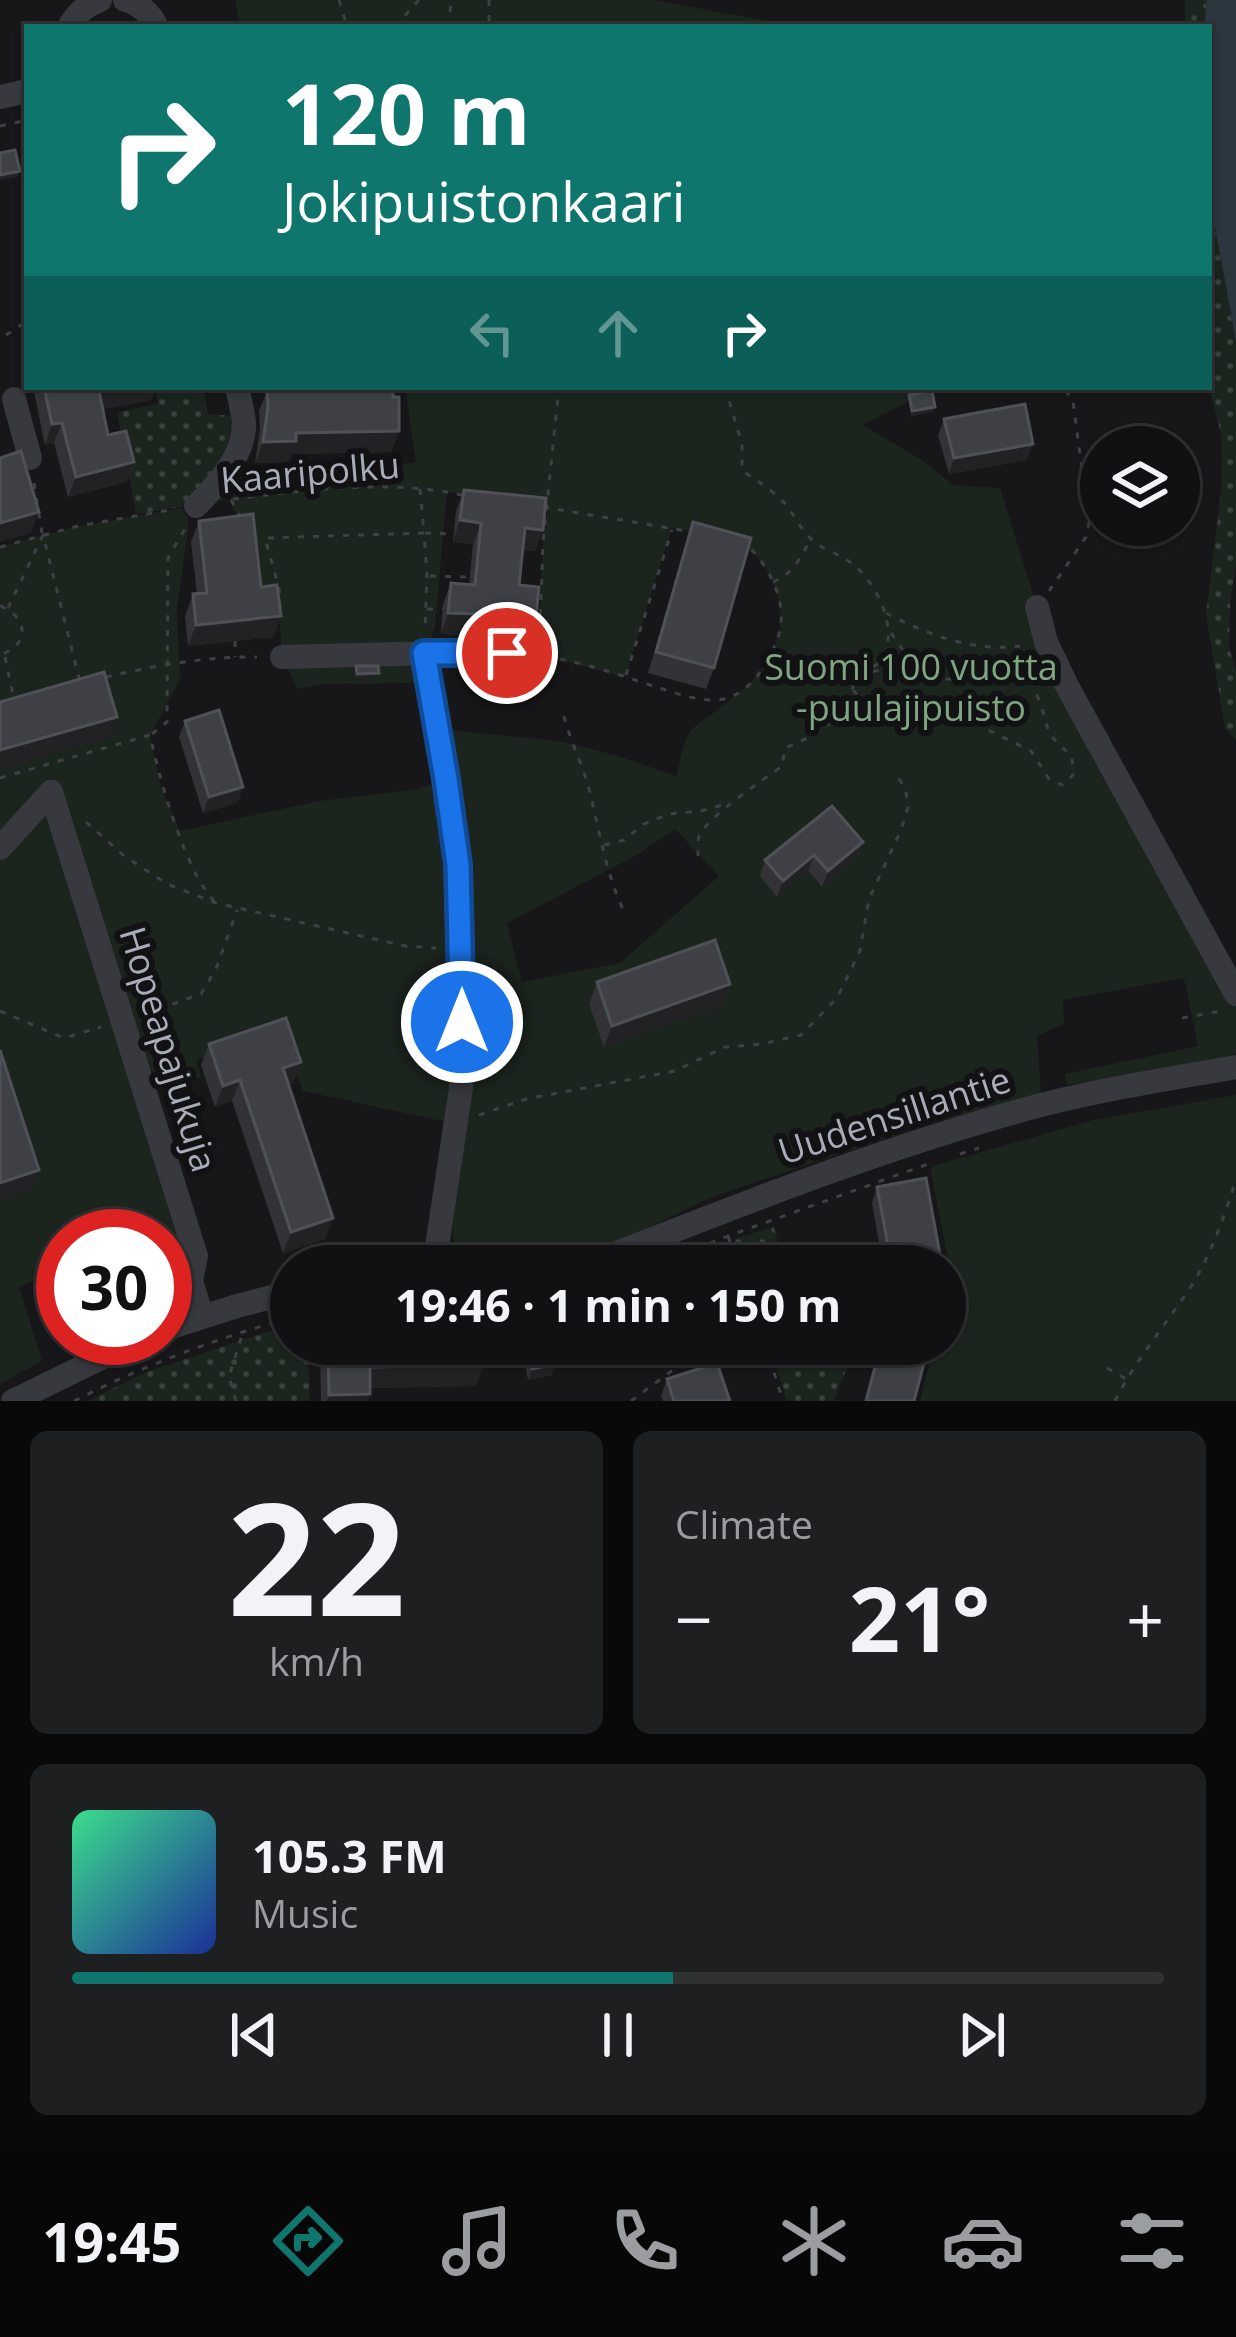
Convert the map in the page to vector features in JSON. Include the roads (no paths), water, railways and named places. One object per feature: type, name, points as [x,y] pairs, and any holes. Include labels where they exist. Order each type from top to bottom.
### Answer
[{"type":"street","points":[[71,24],[87,5],[100,0]]},
{"type":"street","points":[[125,0],[150,13]]},
{"type":"street","points":[[193,514],[232,462],[244,429],[234,390]]},
{"type":"street","points":[[14,399],[30,458]]},
{"type":"street","points":[[1037,607],[1046,642],[1233,1002]]},
{"type":"street","points":[[424,653],[452,815],[461,946],[461,1088],[438,1245]]},
{"type":"street","points":[[283,658],[538,654]]},
{"type":"street","name":"Hopeapajukuja","points":[[0,848],[52,792],[196,1256],[191,1281],[202,1316]]},
{"type":"street","name":"Uudensillantie","points":[[638,1245],[785,1188],[1018,1111],[1236,1067]]},
{"type":"street","points":[[192,1320],[270,1298]]},
{"type":"street","points":[[13,1401],[87,1365]]},
{"type":"park label","name":"Suomi 100 vuotta -puulajipuisto","points":[[911,686]]}]
